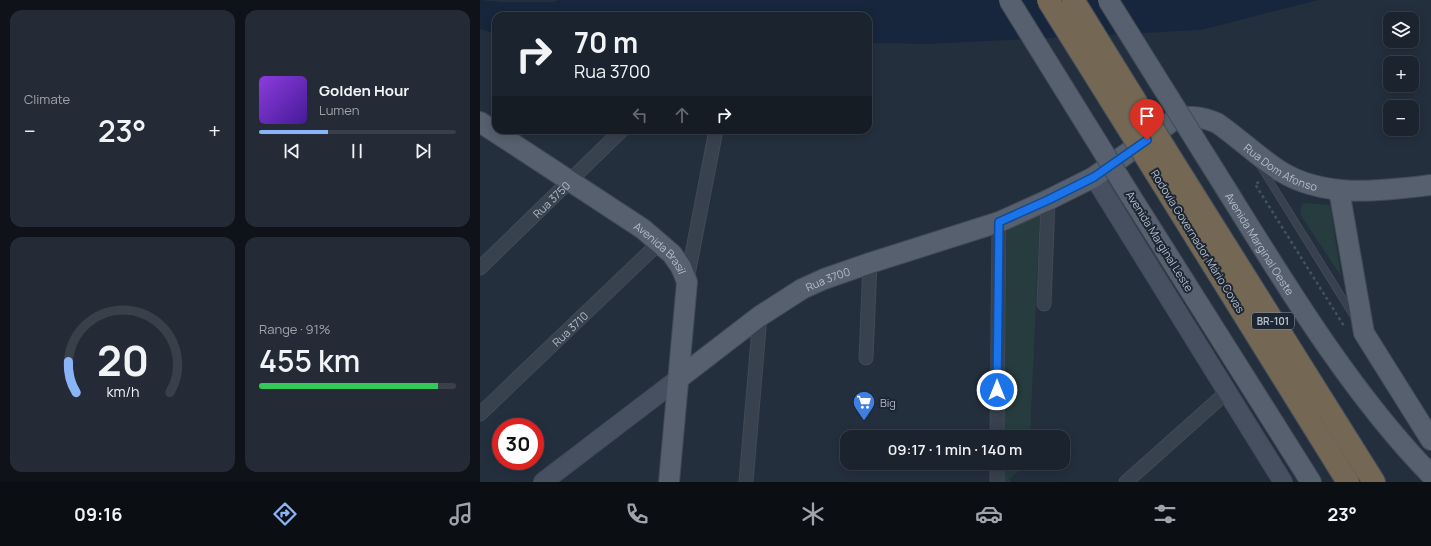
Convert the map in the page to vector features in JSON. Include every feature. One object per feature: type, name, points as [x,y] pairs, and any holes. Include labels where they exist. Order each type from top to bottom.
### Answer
[{"type":"highway","name":"Rodovia Governador Mário Covas","points":[[1048,0],[1164,166],[1374,482]]},
{"type":"highway","name":"Rodovia Governador Mário Covas","points":[[1073,0],[1164,166],[1348,482]]},
{"type":"main road","name":"Avenida Marginal Leste","points":[[1009,0],[1130,195],[1312,482]]},
{"type":"main road","name":"Avenida Marginal Oeste","points":[[1108,0],[1206,157],[1322,337],[1366,398],[1412,456],[1431,475]]},
{"type":"main road","name":"Rua Dom Afonso","points":[[1147,140],[1178,118],[1192,116],[1206,118],[1217,123],[1280,171],[1300,181],[1339,190],[1367,191],[1431,185]]},
{"type":"main road","name":"Avenida Brasil","points":[[480,122],[492,130]]},
{"type":"main road","name":"Avenida Brasil","points":[[499,134],[626,217],[660,242],[672,254],[681,267],[687,282],[668,482]]},
{"type":"main road","name":"Rua 3700","points":[[543,482],[760,316],[802,289],[824,279],[870,263],[999,222],[1094,177],[1147,140]]},
{"type":"main road","name":"Avenida Marginal Leste","points":[[1094,177],[1283,482]]},
{"type":"main road","points":[[1339,190],[1364,333],[1431,440]]},
{"type":"street","name":"Rua 3750","points":[[480,268],[618,134]]},
{"type":"street","points":[[687,282],[715,134]]},
{"type":"street","points":[[1044,304],[1048,200]]},
{"type":"street","points":[[997,430],[999,222]]},
{"type":"street","name":"Rua 3710","points":[[480,414],[660,242]]},
{"type":"street","points":[[866,358],[870,263]]},
{"type":"street","points":[[746,482],[760,316]]},
{"type":"street","points":[[1126,482],[1227,392]]},
{"type":"street","points":[[996,482],[997,470]]},
{"type":"lane","points":[[1249,147],[1364,333]]},
{"type":"green space","points":[[1302,203],[1330,205],[1341,276],[1300,214]]},
{"type":"green space","points":[[1040,212],[1030,430],[1004,430],[1007,226]]},
{"type":"green space","points":[[1004,470],[1020,470],[1009,479],[1012,482],[1004,482]]},
{"type":"water","points":[[480,0],[502,2],[553,2],[559,0],[1318,0],[1201,30],[929,44],[872,43],[872,12],[492,12],[492,33],[480,29]]},
{"type":"place","name":"Big","points":[[864,422]]},
{"type":"route","points":[[997,390],[999,222],[1094,177],[1147,140]]}]
